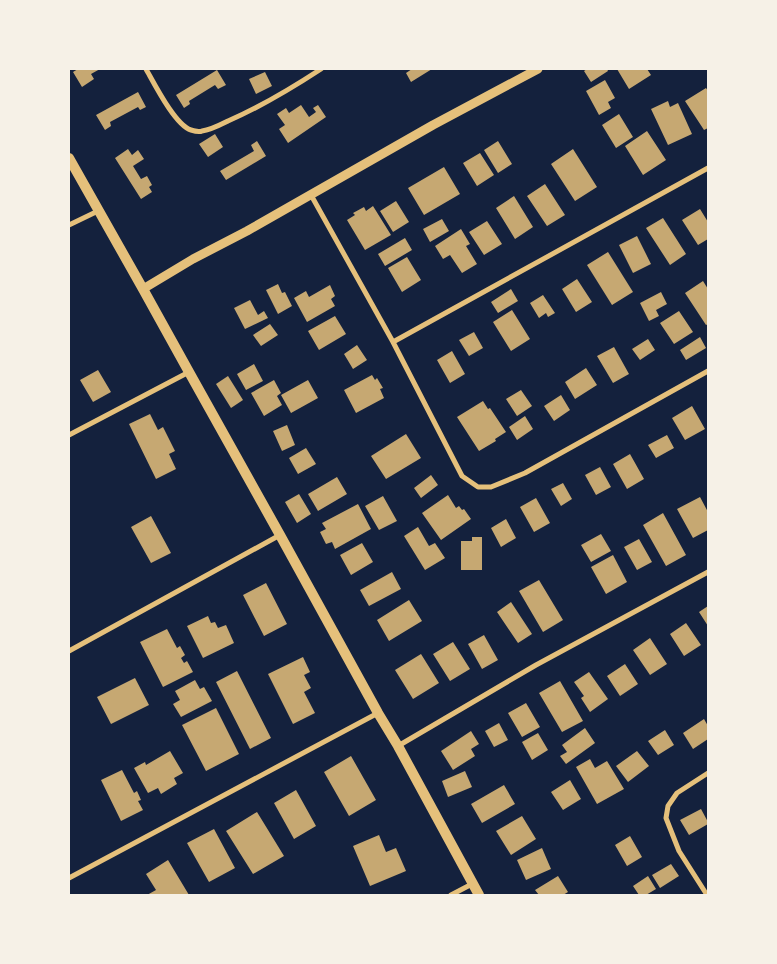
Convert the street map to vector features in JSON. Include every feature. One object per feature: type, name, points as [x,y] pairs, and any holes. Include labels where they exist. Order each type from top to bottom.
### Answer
[{"type":"main road","points":[[69,158],[398,746],[479,895]]},
{"type":"street","points":[[146,69],[164,101],[179,120],[190,130],[202,131],[247,113],[321,69]]},
{"type":"street","points":[[143,289],[192,259],[538,69]]},
{"type":"street","points":[[393,342],[708,168]]},
{"type":"street","points":[[311,195],[393,342],[462,476],[478,487],[491,487],[524,473],[708,371]]},
{"type":"street","points":[[69,225],[99,210]]},
{"type":"street","points":[[69,435],[188,372]]},
{"type":"street","points":[[69,651],[280,534]]},
{"type":"street","points":[[398,746],[536,665],[708,572]]},
{"type":"street","points":[[69,878],[378,713]]},
{"type":"street","points":[[707,895],[679,851],[666,818],[668,806],[677,793],[708,773]]},
{"type":"street","points":[[451,895],[472,884]]},
{"type":"building","points":[[78,69],[100,69],[91,74],[94,79],[82,87],[73,72]]},
{"type":"building","points":[[412,69],[432,69],[411,82],[406,73]]},
{"type":"building","points":[[587,69],[607,69],[608,71],[591,82],[584,71]]},
{"type":"building","points":[[617,69],[647,69],[651,75],[629,89]]},
{"type":"building","points":[[217,70],[226,85],[218,89],[215,85],[189,101],[190,104],[184,108],[176,95]]},
{"type":"building","points":[[265,72],[272,86],[256,94],[249,79]]},
{"type":"building","points":[[605,80],[615,98],[608,102],[611,108],[599,115],[586,91]]},
{"type":"building","points":[[706,88],[708,91],[708,128],[704,130],[685,101]]},
{"type":"building","points":[[138,92],[146,107],[140,110],[138,107],[110,122],[111,126],[105,130],[96,115]]},
{"type":"building","points":[[668,101],[670,107],[678,103],[692,134],[668,145],[651,109]]},
{"type":"building","points":[[301,105],[309,117],[316,112],[313,108],[318,105],[326,117],[288,143],[279,129],[285,125],[277,114],[286,108],[289,113]]},
{"type":"building","points":[[619,114],[633,137],[616,148],[602,125]]},
{"type":"building","points":[[647,131],[666,160],[643,175],[625,146]]},
{"type":"building","points":[[215,134],[223,147],[208,157],[199,144]]},
{"type":"building","points":[[257,141],[266,156],[226,180],[220,171],[254,151],[251,145]]},
{"type":"building","points":[[498,141],[512,164],[498,173],[484,150]]},
{"type":"building","points":[[128,149],[132,155],[138,150],[144,159],[133,166],[141,179],[147,176],[152,185],[149,187],[152,192],[141,199],[115,158]]},
{"type":"building","points":[[573,149],[597,187],[575,201],[551,164]]},
{"type":"building","points":[[480,153],[494,175],[477,186],[463,163]]},
{"type":"building","points":[[444,167],[460,194],[424,215],[408,188]]},
{"type":"building","points":[[545,184],[565,215],[547,226],[527,196]]},
{"type":"building","points":[[514,196],[533,227],[515,239],[496,208]]},
{"type":"building","points":[[396,201],[409,222],[393,232],[380,211]]},
{"type":"building","points":[[373,206],[391,235],[365,250],[347,220],[355,215],[353,213],[364,207],[366,211]]},
{"type":"building","points":[[700,209],[708,222],[708,239],[698,245],[682,220]]},
{"type":"building","points":[[663,218],[686,254],[670,265],[646,228]]},
{"type":"building","points":[[442,219],[449,231],[430,242],[423,229]]},
{"type":"building","points":[[487,221],[502,244],[484,255],[469,232]]},
{"type":"building","points":[[461,229],[470,244],[466,246],[477,264],[462,273],[450,255],[443,259],[435,246]]},
{"type":"building","points":[[637,236],[651,264],[633,273],[619,245]]},
{"type":"building","points":[[405,238],[412,250],[385,266],[378,254]]},
{"type":"building","points":[[608,252],[633,292],[612,305],[587,265]]},
{"type":"building","points":[[407,257],[421,280],[402,292],[388,268]]},
{"type":"building","points":[[577,279],[592,302],[576,312],[562,289]]},
{"type":"building","points":[[703,281],[708,289],[708,324],[706,325],[685,293]]},
{"type":"building","points":[[278,284],[282,293],[285,292],[292,306],[278,314],[266,290]]},
{"type":"building","points":[[330,285],[335,296],[331,299],[335,306],[307,322],[294,298],[306,291],[309,297]]},
{"type":"building","points":[[511,289],[518,301],[498,313],[491,302]]},
{"type":"building","points":[[661,292],[667,304],[656,310],[659,316],[649,321],[640,303]]},
{"type":"building","points":[[543,295],[555,313],[548,317],[546,313],[539,318],[530,303]]},
{"type":"building","points":[[250,300],[258,315],[264,311],[268,318],[245,329],[234,308]]},
{"type":"building","points":[[512,310],[530,339],[511,351],[493,322]]},
{"type":"building","points":[[679,311],[693,332],[674,344],[660,323]]},
{"type":"building","points":[[335,316],[346,334],[319,350],[308,331]]},
{"type":"building","points":[[270,324],[278,335],[261,346],[253,335]]},
{"type":"building","points":[[474,332],[483,348],[469,356],[459,340]]},
{"type":"building","points":[[700,337],[706,348],[686,360],[680,350]]},
{"type":"building","points":[[648,339],[655,350],[640,360],[632,349]]},
{"type":"building","points":[[357,345],[367,360],[353,369],[344,354]]},
{"type":"building","points":[[614,347],[629,374],[613,383],[597,356]]},
{"type":"building","points":[[452,351],[465,374],[450,383],[437,360]]},
{"type":"building","points":[[254,364],[263,381],[246,390],[237,374]]},
{"type":"building","points":[[586,368],[597,385],[575,399],[565,382]]},
{"type":"building","points":[[98,370],[111,392],[93,402],[80,380]]},
{"type":"building","points":[[372,375],[375,380],[377,378],[383,388],[380,389],[384,398],[356,413],[344,390]]},
{"type":"building","points":[[228,376],[243,400],[231,408],[216,384]]},
{"type":"building","points":[[274,380],[281,393],[277,396],[282,405],[264,416],[251,393]]},
{"type":"building","points":[[308,380],[318,398],[291,413],[281,395]]},
{"type":"building","points":[[521,390],[532,406],[517,416],[506,399]]},
{"type":"building","points":[[561,395],[570,410],[554,421],[544,406]]},
{"type":"building","points":[[483,401],[506,432],[495,439],[496,441],[479,451],[457,417]]},
{"type":"building","points":[[692,406],[705,429],[685,440],[672,418]]},
{"type":"building","points":[[150,414],[158,430],[163,427],[175,451],[169,454],[176,469],[156,479],[129,424]]},
{"type":"building","points":[[525,416],[533,429],[517,440],[509,427]]},
{"type":"building","points":[[287,425],[295,445],[282,451],[273,431]]},
{"type":"building","points":[[406,434],[421,458],[386,479],[371,456]]},
{"type":"building","points":[[667,435],[674,448],[656,458],[648,445]]},
{"type":"building","points":[[306,448],[316,464],[298,474],[289,458]]},
{"type":"building","points":[[630,454],[644,479],[627,489],[613,464]]},
{"type":"building","points":[[600,467],[611,487],[596,495],[585,475]]},
{"type":"building","points":[[431,475],[438,485],[421,498],[414,488]]},
{"type":"building","points":[[337,477],[347,494],[318,511],[308,494]]},
{"type":"building","points":[[563,483],[572,499],[561,506],[551,489]]},
{"type":"building","points":[[299,494],[311,514],[297,523],[285,502]]},
{"type":"building","points":[[448,495],[456,508],[459,506],[462,510],[464,509],[471,519],[441,540],[422,513]]},
{"type":"building","points":[[383,496],[397,521],[379,530],[365,506]]},
{"type":"building","points":[[700,497],[708,512],[708,530],[693,538],[677,509]]},
{"type":"building","points":[[536,498],[550,523],[534,532],[520,507]]},
{"type":"building","points":[[358,504],[371,529],[335,549],[332,542],[326,544],[320,532],[326,529],[322,523]]},
{"type":"building","points":[[663,513],[686,555],[666,566],[643,525]]},
{"type":"building","points":[[151,516],[171,553],[151,563],[131,527]]},
{"type":"building","points":[[506,519],[516,538],[501,547],[491,528]]},
{"type":"building","points":[[418,527],[429,546],[435,543],[445,558],[425,570],[404,536]]},
{"type":"building","points":[[601,534],[611,551],[591,562],[581,545]]},
{"type":"building","points":[[472,537],[482,537],[482,570],[461,570],[461,541],[472,541]]},
{"type":"building","points":[[639,539],[652,562],[637,570],[624,547]]},
{"type":"building","points":[[362,543],[373,562],[351,575],[340,555]]},
{"type":"building","points":[[613,555],[627,582],[606,594],[591,567]]},
{"type":"building","points":[[392,572],[401,589],[369,606],[360,590]]},
{"type":"building","points":[[539,580],[563,620],[543,632],[519,591]]},
{"type":"building","points":[[266,583],[287,624],[264,636],[243,595]]},
{"type":"building","points":[[409,600],[422,621],[389,641],[377,620]]},
{"type":"building","points":[[511,602],[532,634],[518,643],[497,612]]},
{"type":"building","points":[[708,606],[708,626],[699,612]]},
{"type":"building","points":[[208,616],[211,623],[215,622],[218,628],[226,625],[234,643],[203,658],[187,626]]},
{"type":"building","points":[[686,623],[701,645],[684,656],[670,634]]},
{"type":"building","points":[[167,629],[177,648],[180,646],[185,655],[181,658],[184,663],[187,661],[193,672],[163,687],[140,642]]},
{"type":"building","points":[[484,635],[498,660],[482,669],[468,644]]},
{"type":"building","points":[[650,638],[667,664],[650,675],[633,650]]},
{"type":"building","points":[[453,642],[470,669],[450,681],[433,654]]},
{"type":"building","points":[[421,654],[439,683],[413,699],[395,670]]},
{"type":"building","points":[[303,657],[310,672],[304,675],[311,688],[304,692],[315,713],[293,724],[268,674]]},
{"type":"building","points":[[625,664],[638,684],[620,696],[607,676]]},
{"type":"building","points":[[237,671],[271,738],[250,749],[216,682]]},
{"type":"building","points":[[589,672],[608,699],[590,712],[581,698],[584,696],[574,682]]},
{"type":"building","points":[[135,678],[149,705],[111,724],[97,697]]},
{"type":"building","points":[[195,680],[200,689],[204,687],[212,701],[181,717],[173,704],[180,700],[175,691]]},
{"type":"building","points":[[560,681],[583,721],[562,732],[539,693]]},
{"type":"building","points":[[526,703],[540,727],[522,737],[508,713]]},
{"type":"building","points":[[216,708],[239,754],[206,771],[182,725]]},
{"type":"building","points":[[704,719],[708,726],[708,739],[693,749],[683,733]]},
{"type":"building","points":[[499,723],[508,740],[494,747],[485,731]]},
{"type":"building","points":[[585,728],[595,743],[566,764],[560,756],[567,752],[562,745]]},
{"type":"building","points":[[665,730],[674,745],[658,755],[648,741]]},
{"type":"building","points":[[471,731],[479,744],[471,749],[475,756],[453,770],[441,751]]},
{"type":"building","points":[[538,733],[548,750],[532,760],[522,742]]},
{"type":"building","points":[[170,751],[183,773],[174,778],[177,784],[161,794],[158,788],[148,793],[134,768],[145,762],[146,765]]},
{"type":"building","points":[[637,751],[649,766],[628,782],[616,766]]},
{"type":"building","points":[[351,756],[376,800],[349,816],[324,772]]},
{"type":"building","points":[[590,759],[595,768],[607,761],[624,789],[597,804],[576,767]]},
{"type":"building","points":[[122,770],[134,793],[137,791],[141,800],[138,801],[143,810],[121,821],[101,780]]},
{"type":"building","points":[[465,771],[472,787],[448,797],[442,781]]},
{"type":"building","points":[[570,780],[581,799],[563,810],[551,792]]},
{"type":"building","points":[[504,785],[515,804],[482,823],[471,804]]},
{"type":"building","points":[[296,790],[316,826],[294,839],[274,803]]},
{"type":"building","points":[[701,809],[708,824],[689,835],[680,820]]},
{"type":"building","points":[[257,812],[284,856],[253,874],[226,831]]},
{"type":"building","points":[[522,816],[536,839],[511,855],[496,831]]},
{"type":"building","points":[[214,829],[235,868],[209,882],[187,843]]},
{"type":"building","points":[[379,835],[386,852],[396,848],[406,871],[370,886],[353,846]]},
{"type":"building","points":[[630,836],[642,857],[627,866],[615,845]]},
{"type":"building","points":[[542,848],[551,869],[526,880],[517,860]]},
{"type":"building","points":[[168,860],[189,895],[147,895],[156,890],[146,874]]},
{"type":"building","points":[[671,864],[679,876],[660,888],[652,875]]},
{"type":"building","points":[[558,876],[568,892],[563,895],[539,895],[535,890]]},
{"type":"building","points":[[648,876],[656,889],[646,895],[639,895],[633,886]]}]
